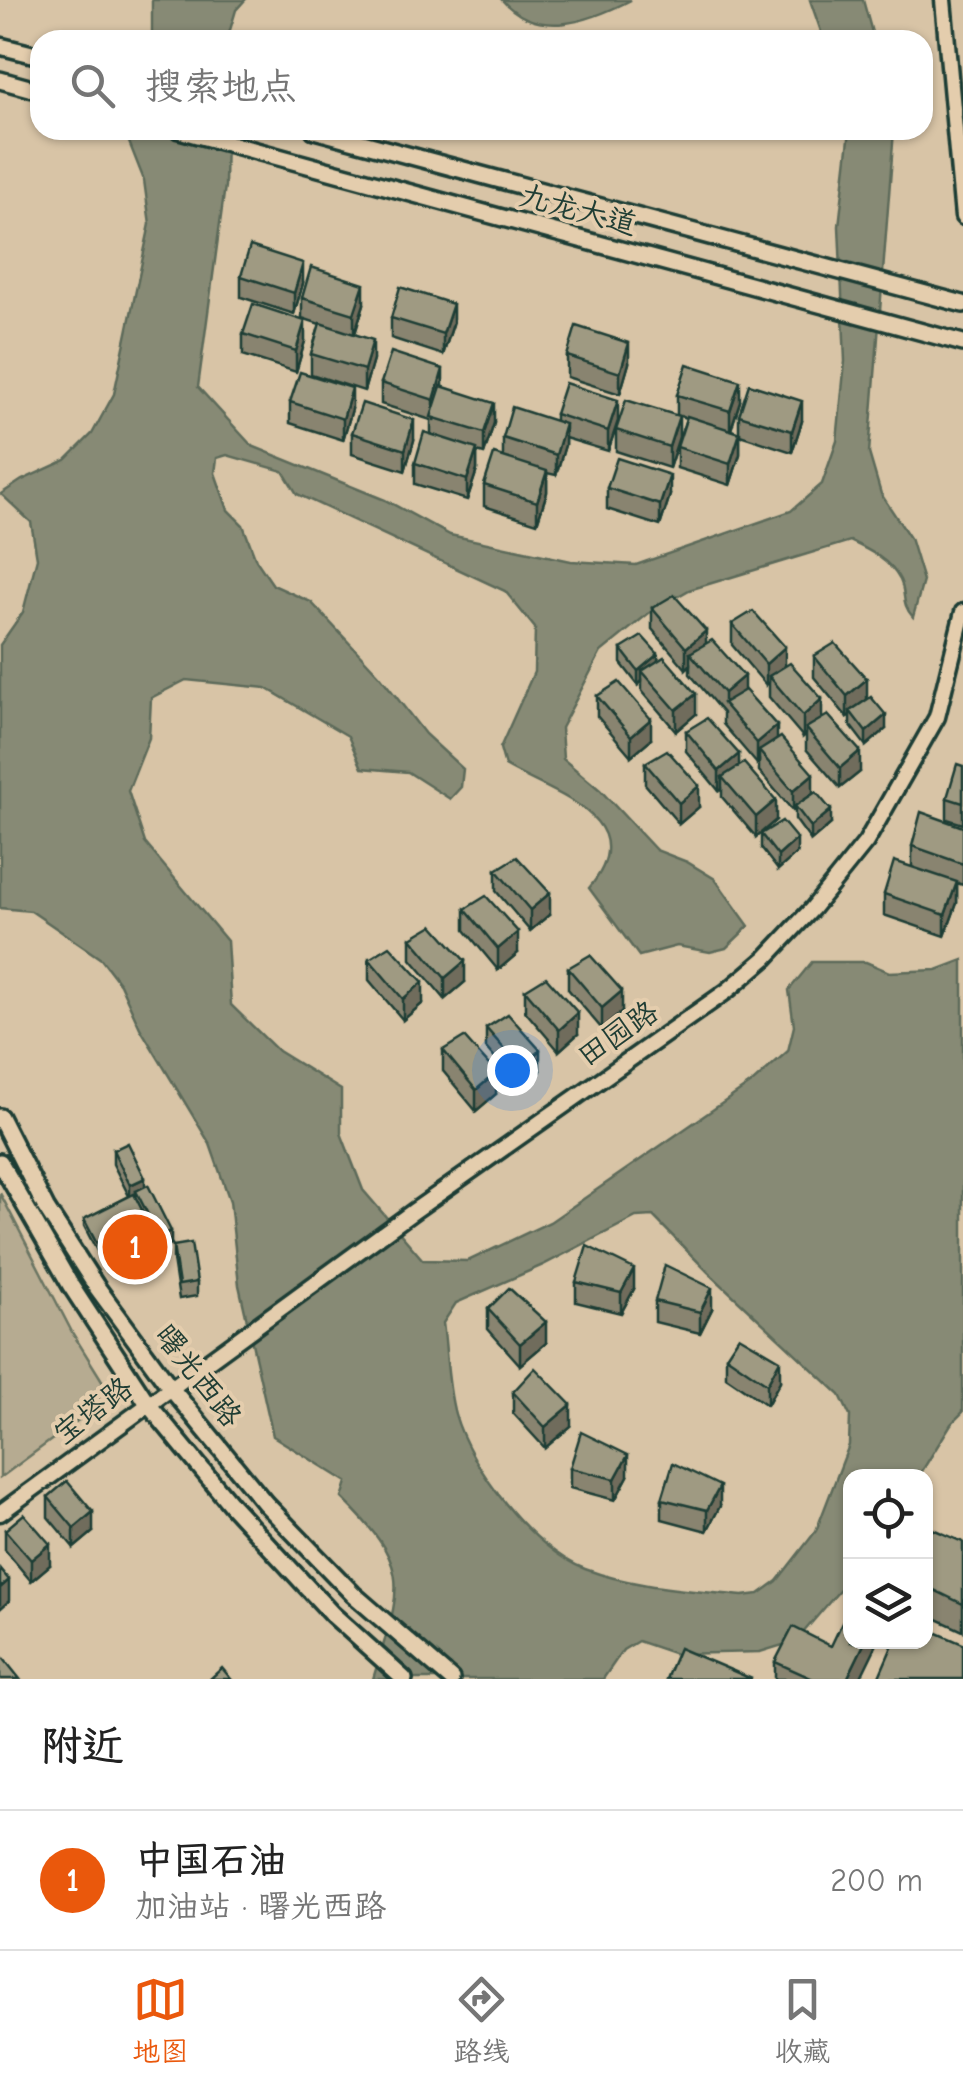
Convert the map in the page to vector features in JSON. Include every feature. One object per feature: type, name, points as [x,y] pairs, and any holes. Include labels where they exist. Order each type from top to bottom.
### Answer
[{"type":"main road","points":[[0,46],[30,54]]},
{"type":"main road","points":[[0,80],[30,88]]},
{"type":"main road","name":"九龙大道","points":[[215,140],[963,342]]},
{"type":"main road","name":"九龙大道","points":[[351,140],[963,304]]},
{"type":"main road","name":"曙光西路","points":[[0,1118],[46,1208],[96,1286],[170,1387],[264,1503],[354,1594],[452,1679]]},
{"type":"main road","name":"曙光西路","points":[[0,1162],[71,1286],[148,1404],[232,1506],[332,1614],[404,1679]]},
{"type":"street","points":[[943,0],[963,217]]},
{"type":"street","name":"田园路","points":[[170,1387],[727,991],[766,958],[866,842],[936,717],[963,612]]},
{"type":"street","name":"宝塔路","points":[[0,1513],[170,1387]]},
{"type":"shaded area","points":[[152,0],[245,0],[236,10],[230,30],[152,30]]},
{"type":"shaded area","points":[[502,0],[631,0],[582,20],[548,24],[516,13]]},
{"type":"shaded area","points":[[810,0],[863,0],[871,30],[820,30]]},
{"type":"shaded area","points":[[130,140],[226,140],[225,186],[198,387],[252,446],[385,500],[450,535],[571,561],[636,565],[791,511],[822,484],[837,441],[845,361],[839,226],[849,140],[893,140],[869,453],[881,494],[910,538],[923,581],[913,617],[906,607],[900,580],[891,567],[850,541],[689,590],[649,613],[601,652],[561,728],[563,759],[600,790],[656,850],[715,879],[749,926],[726,948],[710,952],[677,946],[639,956],[589,888],[604,864],[607,843],[600,826],[567,798],[505,766],[500,748],[534,672],[535,628],[505,591],[297,494],[283,471],[227,455],[217,458],[215,473],[228,510],[243,525],[256,560],[273,585],[311,602],[380,676],[425,734],[463,769],[461,787],[450,799],[408,772],[362,768],[348,736],[266,688],[186,680],[151,698],[149,738],[128,791],[145,843],[227,941],[231,1005],[278,1051],[341,1090],[341,1133],[363,1190],[423,1260],[468,1261],[550,1222],[753,1082],[788,1051],[794,1026],[789,990],[812,962],[866,962],[889,972],[937,970],[963,960],[963,1412],[923,1469],[843,1469],[843,1586],[796,1641],[760,1652],[676,1654],[638,1641],[623,1650],[603,1679],[373,1679],[395,1601],[391,1563],[382,1544],[342,1498],[347,1482],[273,1436],[239,1285],[230,1201],[210,1144],[140,1028],[120,984],[101,959],[31,911],[0,908],[0,645],[23,612],[37,558],[31,522],[1,494],[66,460],[92,434],[114,394],[150,224],[144,180]],"holes":[[[653,1216],[840,1395],[850,1416],[849,1445],[816,1531],[777,1581],[759,1594],[743,1596],[643,1584],[585,1569],[565,1559],[544,1544],[506,1504],[474,1458],[455,1414],[443,1323],[456,1303],[543,1265],[636,1217]]]},
{"type":"shaded area","points":[[0,1193],[73,1334],[103,1382],[96,1407],[0,1478]]},
{"type":"building","points":[[250,246],[303,263],[294,293],[241,276]]},
{"type":"building","points":[[311,267],[364,284],[354,314],[302,298]]},
{"type":"building","points":[[400,287],[453,304],[443,334],[391,318]]},
{"type":"building","points":[[253,304],[305,321],[296,351],[243,334]]},
{"type":"building","points":[[320,323],[373,340],[364,370],[311,354]]},
{"type":"building","points":[[576,326],[629,343],[620,373],[567,356]]},
{"type":"building","points":[[391,352],[443,369],[434,400],[381,383]]},
{"type":"building","points":[[687,364],[740,381],[730,411],[677,395]]},
{"type":"building","points":[[300,372],[352,388],[343,419],[290,402]]},
{"type":"building","points":[[565,383],[618,400],[608,431],[555,414]]},
{"type":"building","points":[[749,384],[802,401],[792,431],[739,415]]},
{"type":"building","points":[[441,386],[494,403],[484,433],[431,417]]},
{"type":"building","points":[[626,400],[679,416],[669,447],[616,430]]},
{"type":"building","points":[[362,403],[414,420],[405,450],[352,433]]},
{"type":"building","points":[[512,407],[565,424],[556,455],[503,438]]},
{"type":"building","points":[[687,416],[740,433],[730,464],[677,447]]},
{"type":"building","points":[[424,432],[477,449],[467,480],[415,463]]},
{"type":"building","points":[[494,454],[547,471],[537,502],[484,485]]},
{"type":"building","points":[[617,458],[670,475],[660,505],[607,488]]},
{"type":"building","points":[[674,595],[706,631],[686,648],[652,608]]},
{"type":"building","points":[[753,611],[785,647],[766,664],[732,624]]},
{"type":"building","points":[[642,636],[658,654],[638,671],[621,649]]},
{"type":"building","points":[[712,640],[744,676],[724,693],[690,653]]},
{"type":"building","points":[[835,643],[867,679],[847,696],[814,656]]},
{"type":"building","points":[[664,657],[696,694],[676,710],[642,671]]},
{"type":"building","points":[[790,663],[822,699],[803,716],[769,676]]},
{"type":"building","points":[[619,682],[651,719],[631,736],[597,696]]},
{"type":"building","points":[[745,690],[777,726],[757,743],[723,703]]},
{"type":"building","points":[[871,697],[886,715],[866,732],[850,711]]},
{"type":"building","points":[[828,715],[860,751],[840,768],[806,728]]},
{"type":"building","points":[[707,718],[739,754],[719,771],[686,731]]},
{"type":"building","points":[[781,737],[813,774],[793,791],[759,751]]},
{"type":"building","points":[[667,750],[699,786],[679,803],[645,763]]},
{"type":"building","points":[[744,763],[776,800],[756,817],[722,777]]},
{"type":"building","points":[[957,764],[963,766],[963,803],[947,798]]},
{"type":"building","points":[[816,792],[831,810],[811,827],[795,806]]},
{"type":"building","points":[[921,812],[963,827],[963,864],[912,846]]},
{"type":"building","points":[[782,821],[797,839],[778,856],[761,834]]},
{"type":"building","points":[[517,857],[550,893],[530,910],[496,870]]},
{"type":"building","points":[[894,861],[957,882],[945,915],[884,894]]},
{"type":"building","points":[[486,896],[518,932],[498,949],[465,909]]},
{"type":"building","points":[[433,925],[465,961],[445,978],[411,938]]},
{"type":"building","points":[[390,946],[423,982],[403,999],[369,959]]},
{"type":"building","points":[[590,955],[622,991],[602,1008],[568,968]]},
{"type":"building","points":[[546,977],[578,1013],[559,1030],[525,990]]},
{"type":"building","points":[[508,1014],[540,1050],[520,1067],[486,1028]]},
{"type":"building","points":[[464,1037],[496,1073],[476,1090],[443,1050]]},
{"type":"building","points":[[128,1143],[145,1178],[130,1185],[113,1150]]},
{"type":"building","points":[[148,1185],[171,1231],[159,1236],[136,1191]]},
{"type":"building","points":[[134,1194],[157,1240],[108,1265],[84,1219]]},
{"type":"building","points":[[191,1243],[197,1282],[179,1285],[173,1246]]},
{"type":"building","points":[[587,1246],[634,1269],[621,1293],[576,1282]]},
{"type":"building","points":[[665,1265],[712,1288],[700,1312],[655,1301]]},
{"type":"building","points":[[509,1288],[546,1322],[520,1344],[488,1309]]},
{"type":"building","points":[[739,1336],[780,1360],[767,1384],[726,1356]]},
{"type":"building","points":[[535,1368],[571,1405],[545,1427],[513,1392]]},
{"type":"building","points":[[581,1432],[628,1455],[615,1479],[570,1468]]},
{"type":"building","points":[[673,1463],[720,1486],[707,1510],[662,1499]]},
{"type":"building","points":[[67,1481],[93,1512],[74,1528],[48,1497]]},
{"type":"building","points":[[24,1514],[50,1544],[31,1560],[5,1530]]},
{"type":"building","points":[[933,1529],[963,1542],[963,1604],[933,1589]]},
{"type":"building","points":[[0,1569],[9,1580],[0,1588]]},
{"type":"building","points":[[843,1621],[843,1649],[862,1649],[847,1679],[813,1679],[775,1662],[793,1627],[831,1646]]},
{"type":"building","points":[[933,1631],[963,1644],[963,1679],[878,1679],[891,1649],[933,1649]]},
{"type":"building","points":[[679,1648],[752,1679],[666,1679]]},
{"type":"building","points":[[0,1654],[20,1679],[0,1679]]},
{"type":"building","points":[[222,1668],[231,1679],[210,1679]]},
{"type":"place","name":"中国石油","points":[[135,1247]]}]
